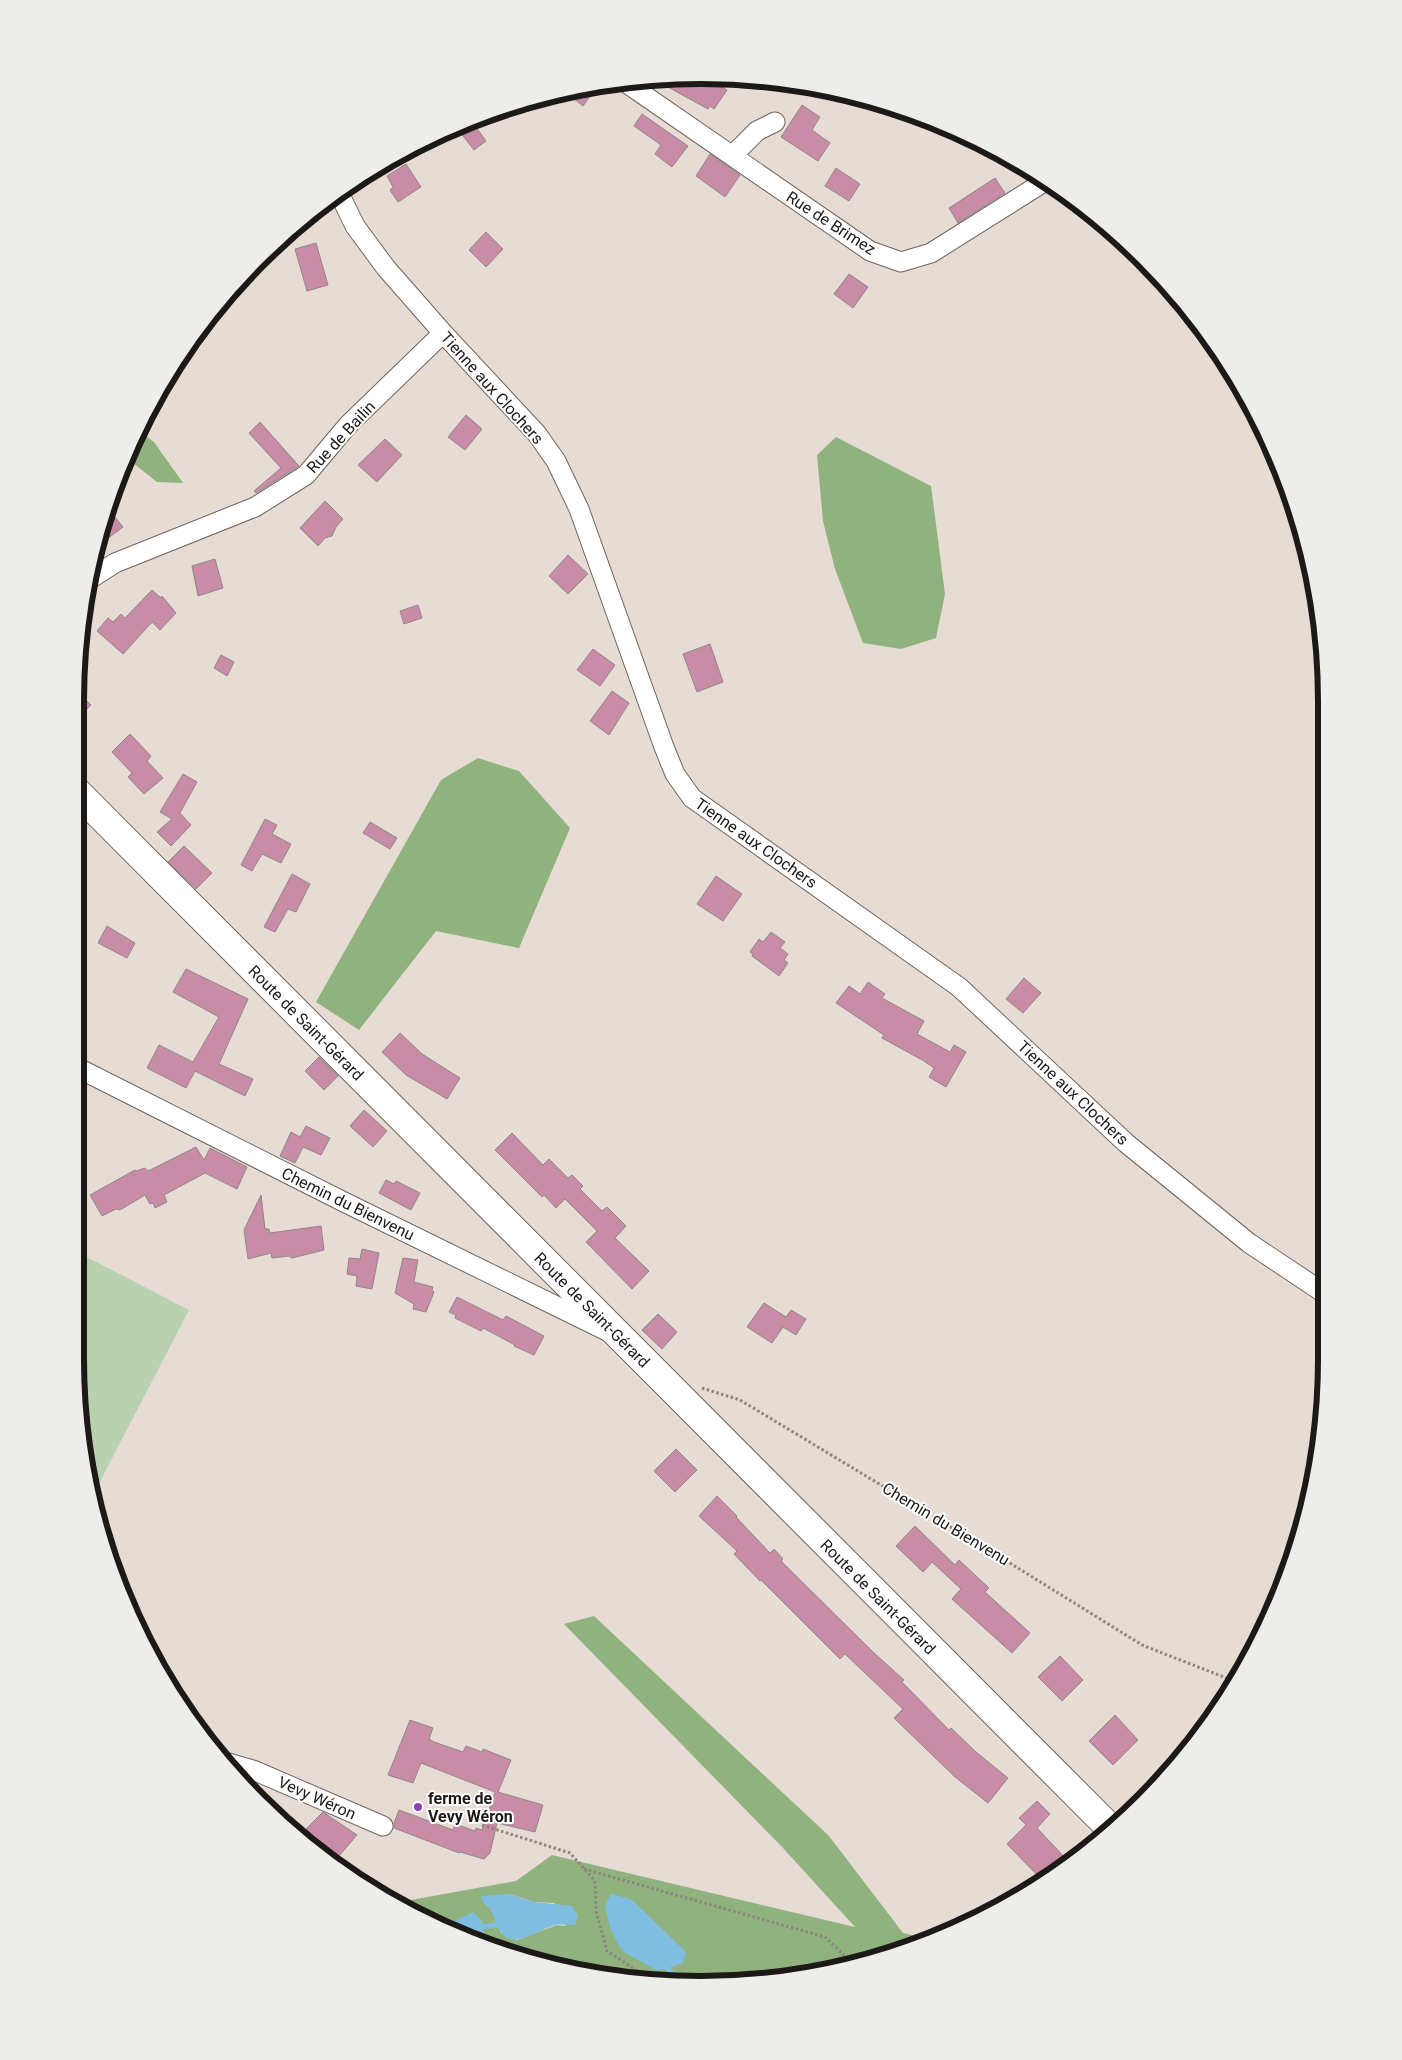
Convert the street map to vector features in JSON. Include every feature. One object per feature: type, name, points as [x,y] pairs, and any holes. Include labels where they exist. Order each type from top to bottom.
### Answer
[{"type":"main road","name":"Route de Saint-Gérard","points":[[84,800],[1106,1824]]},
{"type":"street","name":"Rue de Brimez","points":[[634,88],[870,251],[901,262],[931,253],[1039,185]]},
{"type":"street","points":[[732,156],[757,131],[775,122]]},
{"type":"street","name":"Tienne aux Clochers","points":[[342,199],[355,226],[386,268],[443,333],[537,434],[556,461],[579,509],[664,747],[675,774],[692,798],[959,987],[1126,1143],[1249,1243],[1318,1289]]},
{"type":"street","name":"Rue de Bailin","points":[[98,574],[115,563],[255,507],[306,475],[348,425],[443,333]]},
{"type":"street","name":"Chemin du Bienvenu","points":[[84,1071],[335,1198],[619,1337]]},
{"type":"street","name":"Vevy Wéron","points":[[236,1764],[253,1770],[383,1826]]},
{"type":"path","name":"Chemin du Bienvenu","points":[[697,1386],[740,1400],[1142,1645],[1229,1679]]},
{"type":"path","points":[[482,1825],[570,1853],[595,1881],[596,1911],[607,1951],[639,1973]]},
{"type":"path","points":[[584,1868],[825,1936],[847,1958]]},
{"type":"green space","points":[[144,435],[154,442],[183,483],[157,482],[132,462]]},
{"type":"green space","points":[[836,437],[931,486],[945,594],[936,638],[901,649],[863,643],[835,569],[823,521],[817,455]]},
{"type":"green space","points":[[478,758],[519,771],[570,828],[519,948],[436,931],[359,1030],[316,1002],[441,780]]},
{"type":"green space","points":[[84,1256],[189,1310],[98,1486],[89,1440],[85,1399]]},
{"type":"green space","points":[[594,1616],[829,1836],[903,1933],[917,1936],[861,1955],[782,1971],[741,1975],[661,1975],[620,1971],[541,1955],[483,1936],[481,1920],[451,1923],[405,1901],[516,1881],[552,1855],[855,1927],[783,1848],[564,1624]],"holes":[[[509,1894],[535,1902],[554,1903],[566,1926],[557,1925],[517,1940],[501,1933],[492,1909]]]},
{"type":"water","points":[[509,1894],[535,1902],[572,1906],[578,1916],[575,1925],[555,1925],[519,1939],[506,1937],[498,1928],[492,1913],[483,1903],[481,1896]]},
{"type":"water","points":[[611,1894],[631,1899],[686,1952],[683,1963],[658,1971],[622,1951],[610,1928],[605,1906]]},
{"type":"water","points":[[419,1908],[421,1908],[450,1923],[428,1913]]},
{"type":"water","points":[[473,1912],[481,1920],[484,1935],[451,1923]]},
{"type":"building","points":[[717,84],[727,90],[714,109],[710,106],[708,109],[664,85]]},
{"type":"building","points":[[591,94],[583,106],[573,98]]},
{"type":"building","points":[[802,105],[820,117],[812,130],[830,143],[818,161],[781,137]]},
{"type":"building","points":[[642,114],[688,146],[672,167],[655,154],[661,145],[634,126]]},
{"type":"building","points":[[476,127],[486,141],[474,150],[461,133]]},
{"type":"building","points":[[710,154],[740,175],[725,197],[696,176]]},
{"type":"building","points":[[406,164],[421,187],[398,202],[390,190],[393,187],[387,176]]},
{"type":"building","points":[[836,168],[860,184],[849,201],[825,186]]},
{"type":"building","points":[[995,178],[1005,193],[958,223],[949,208]]},
{"type":"building","points":[[486,232],[503,249],[486,267],[469,250]]},
{"type":"building","points":[[316,243],[328,285],[307,291],[295,249]]},
{"type":"building","points":[[849,274],[868,287],[853,308],[834,294]]},
{"type":"building","points":[[466,415],[482,429],[465,450],[448,437]]},
{"type":"building","points":[[260,422],[299,466],[256,493],[254,491],[281,468],[249,433]]},
{"type":"building","points":[[385,439],[402,455],[377,482],[358,465]]},
{"type":"building","points":[[325,501],[343,519],[336,527],[332,536],[325,538],[318,546],[300,528]]},
{"type":"building","points":[[113,515],[123,527],[105,540]]},
{"type":"building","points":[[568,555],[588,574],[568,594],[549,576]]},
{"type":"building","points":[[215,559],[223,588],[198,596],[192,566]]},
{"type":"building","points":[[152,590],[161,598],[162,596],[176,613],[160,630],[152,622],[123,654],[97,631],[108,618],[113,622],[121,614],[125,618]]},
{"type":"building","points":[[418,605],[422,618],[404,624],[400,611]]},
{"type":"building","points":[[710,644],[723,682],[697,692],[683,654]]},
{"type":"building","points":[[593,649],[615,665],[600,686],[577,670]]},
{"type":"building","points":[[221,655],[234,662],[227,676],[214,668]]},
{"type":"building","points":[[612,691],[629,703],[609,735],[590,721]]},
{"type":"building","points":[[84,698],[91,705],[84,712]]},
{"type":"building","points":[[130,734],[151,756],[147,761],[163,778],[144,794],[128,777],[132,773],[112,752]]},
{"type":"building","points":[[183,774],[197,782],[180,813],[191,825],[171,846],[157,832],[172,819],[160,812]]},
{"type":"building","points":[[265,819],[277,825],[272,834],[291,844],[281,863],[262,854],[252,871],[241,865]]},
{"type":"building","points":[[370,822],[397,838],[390,849],[363,833]]},
{"type":"building","points":[[184,846],[212,873],[196,889],[168,862]]},
{"type":"building","points":[[292,874],[310,884],[296,912],[288,909],[275,932],[264,927]]},
{"type":"building","points":[[716,876],[742,894],[723,921],[697,904]]},
{"type":"building","points":[[107,926],[135,943],[127,958],[98,943]]},
{"type":"building","points":[[771,932],[785,942],[780,948],[788,954],[784,960],[788,963],[779,976],[752,956],[753,954],[750,952],[759,939],[763,942]]},
{"type":"building","points":[[186,969],[248,999],[219,1064],[253,1079],[245,1096],[195,1071],[186,1088],[147,1068],[159,1045],[193,1062],[219,1017],[173,992]]},
{"type":"building","points":[[1024,978],[1041,993],[1023,1013],[1006,999]]},
{"type":"building","points":[[868,982],[885,994],[882,998],[924,1021],[917,1034],[950,1052],[954,1045],[966,1052],[946,1087],[929,1077],[934,1068],[882,1038],[884,1035],[836,1003],[849,986],[860,994]]},
{"type":"building","points":[[400,1033],[422,1054],[460,1078],[447,1099],[406,1075],[382,1052]]},
{"type":"building","points":[[319,1057],[338,1076],[324,1090],[305,1071]]},
{"type":"building","points":[[364,1110],[387,1131],[373,1147],[350,1126]]},
{"type":"building","points":[[306,1126],[330,1138],[321,1155],[303,1147],[295,1163],[280,1156],[291,1132],[300,1137]]},
{"type":"building","points":[[512,1133],[543,1165],[549,1159],[568,1178],[572,1175],[583,1186],[580,1189],[602,1211],[607,1207],[626,1226],[615,1238],[649,1271],[632,1289],[586,1242],[597,1231],[565,1199],[556,1208],[544,1195],[542,1197],[495,1150]]},
{"type":"building","points":[[196,1147],[204,1160],[210,1148],[247,1167],[237,1189],[205,1173],[164,1195],[167,1202],[155,1208],[153,1203],[150,1204],[145,1195],[120,1210],[116,1209],[102,1216],[90,1195],[135,1170],[145,1168],[148,1171]]},
{"type":"building","points":[[386,1180],[394,1184],[396,1181],[420,1193],[411,1210],[379,1193]]},
{"type":"building","points":[[261,1195],[265,1229],[269,1229],[270,1233],[321,1226],[324,1250],[292,1258],[289,1256],[272,1258],[271,1253],[248,1259],[244,1230]]},
{"type":"building","points":[[362,1249],[379,1253],[372,1289],[356,1286],[357,1276],[347,1274],[349,1258],[360,1259]]},
{"type":"building","points":[[403,1258],[418,1260],[414,1282],[433,1287],[432,1290],[434,1292],[426,1312],[413,1309],[414,1304],[395,1293]]},
{"type":"building","points":[[457,1297],[503,1320],[506,1316],[544,1336],[534,1355],[483,1328],[481,1331],[455,1318],[456,1315],[449,1312]]},
{"type":"building","points":[[764,1303],[786,1317],[791,1310],[806,1319],[796,1335],[783,1327],[772,1343],[747,1327]]},
{"type":"building","points":[[658,1314],[677,1332],[662,1349],[642,1330]]},
{"type":"building","points":[[676,1449],[697,1470],[675,1492],[654,1471]]},
{"type":"building","points":[[717,1496],[770,1553],[774,1549],[783,1559],[781,1561],[904,1680],[902,1682],[949,1730],[951,1728],[976,1752],[1008,1778],[988,1803],[955,1777],[894,1718],[903,1709],[845,1654],[840,1659],[734,1554],[737,1551],[699,1516]]},
{"type":"building","points":[[915,1526],[955,1565],[959,1560],[989,1588],[985,1592],[1030,1633],[1012,1653],[952,1599],[961,1589],[932,1562],[923,1572],[896,1546]]},
{"type":"building","points":[[1060,1656],[1083,1680],[1062,1701],[1038,1677]]},
{"type":"building","points":[[1115,1715],[1138,1740],[1113,1765],[1089,1741]]},
{"type":"building","points":[[410,1720],[433,1728],[429,1739],[434,1742],[463,1752],[466,1746],[482,1752],[483,1749],[511,1760],[498,1792],[543,1805],[535,1832],[497,1823],[490,1853],[484,1859],[459,1853],[394,1828],[399,1810],[453,1830],[455,1824],[475,1831],[476,1828],[482,1830],[495,1792],[421,1763],[413,1783],[388,1775]]},
{"type":"building","points":[[1037,1801],[1050,1814],[1037,1828],[1065,1858],[1038,1876],[1007,1844],[1026,1825],[1019,1818]]},
{"type":"building","points":[[323,1812],[357,1835],[338,1858],[304,1831]]},
{"type":"waterway","points":[[476,1928],[502,1924]]},
{"type":"waterway","points":[[664,1965],[675,1975]]},
{"type":"place","name":"ferme de Vevy Wéron","points":[[418,1807]]}]
